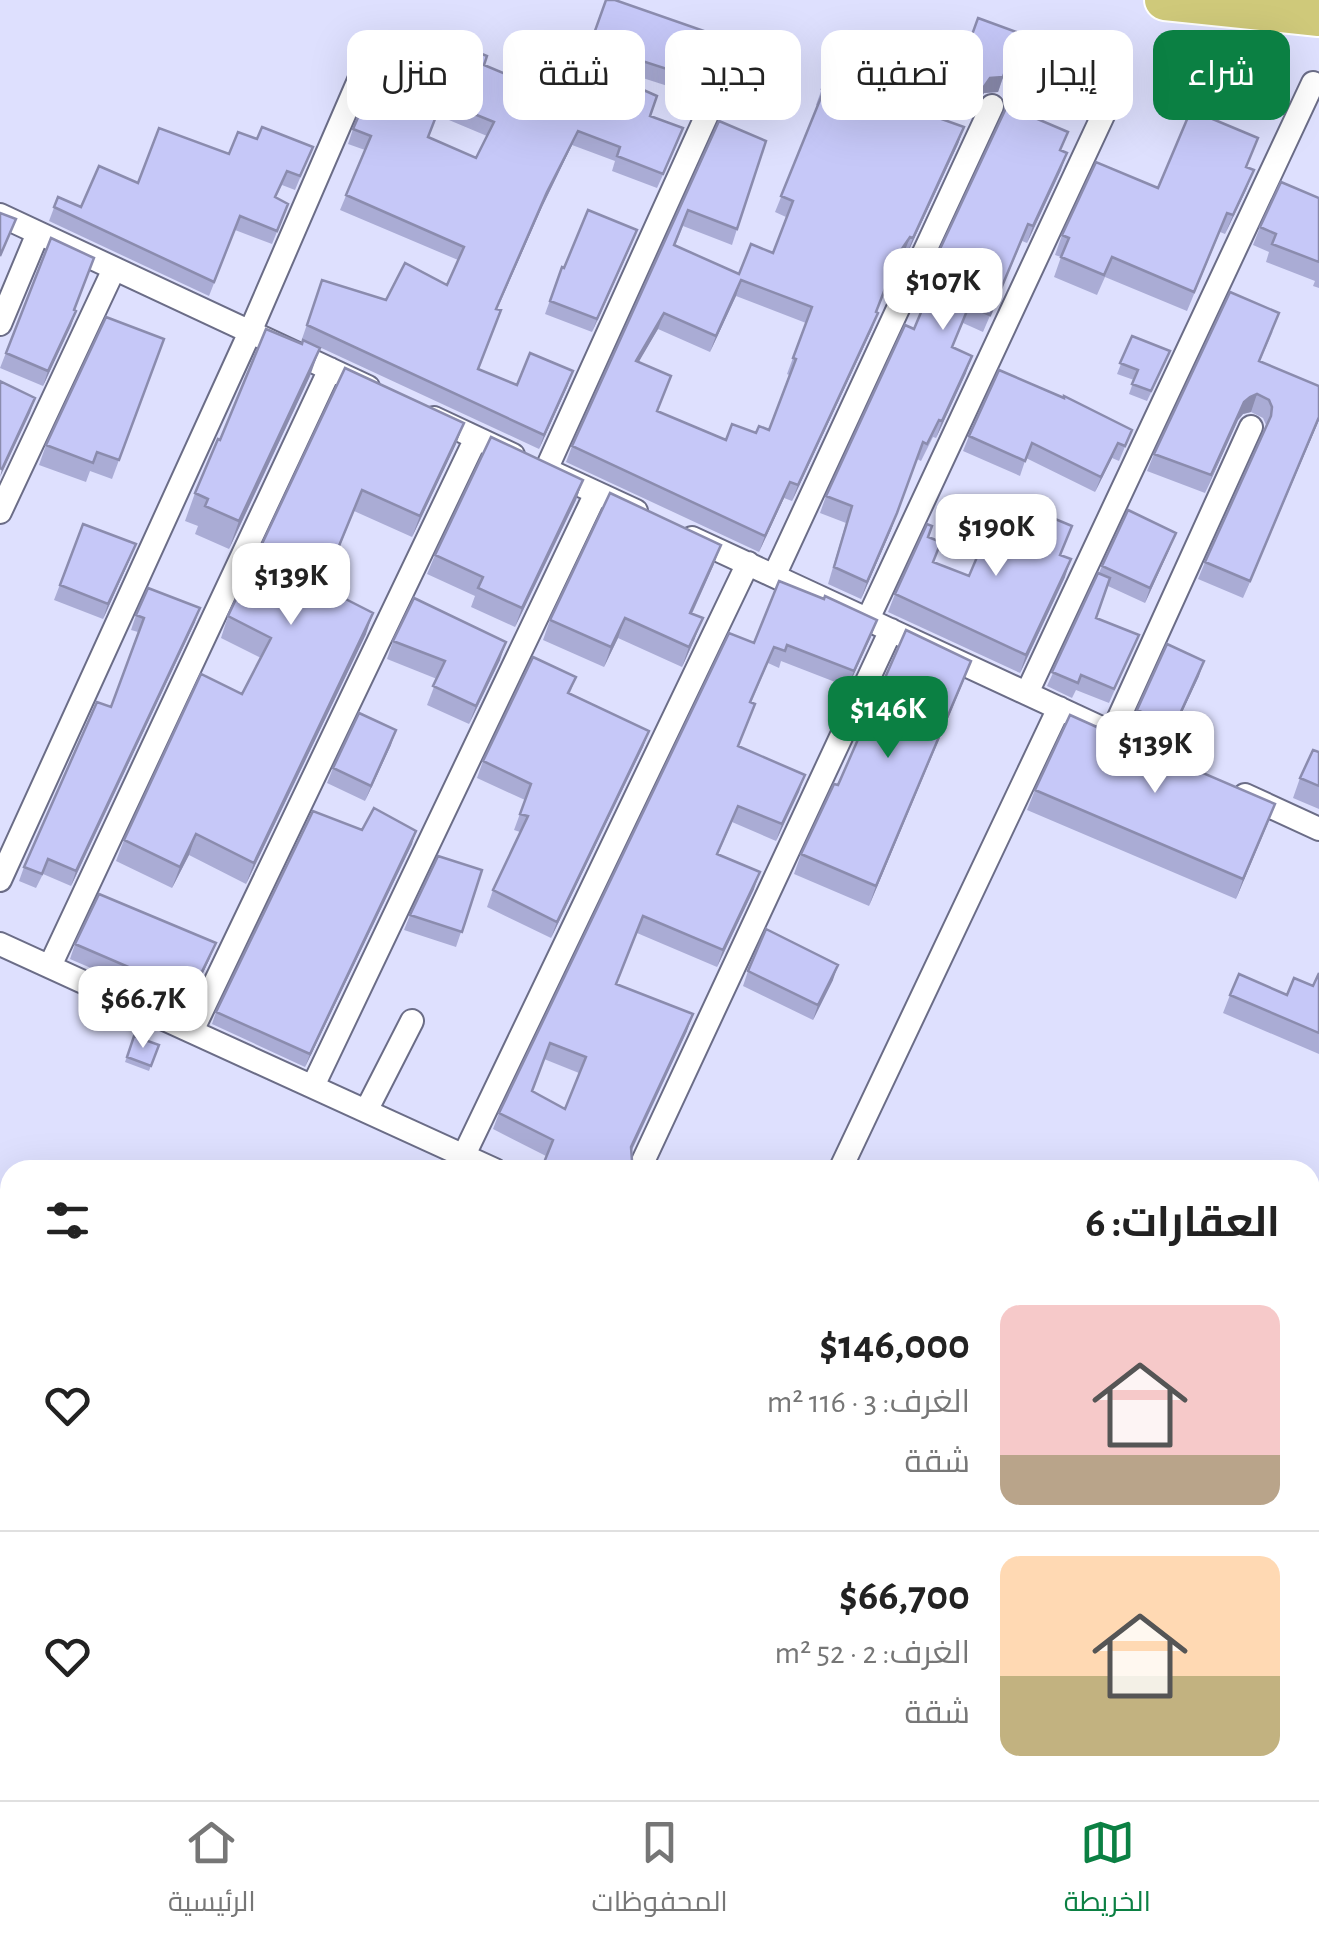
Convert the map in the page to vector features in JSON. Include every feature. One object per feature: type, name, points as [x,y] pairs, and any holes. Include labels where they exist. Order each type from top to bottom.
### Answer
[{"type":"highway","points":[[1165,0],[1319,16]]},
{"type":"street","points":[[1027,694],[1313,83]]},
{"type":"street","points":[[774,576],[992,106]]},
{"type":"street","points":[[0,880],[250,332],[347,108]]},
{"type":"street","points":[[546,470],[705,120]]},
{"type":"street","points":[[868,619],[1100,120]]},
{"type":"street","points":[[0,216],[1146,749]]},
{"type":"street","points":[[0,324],[38,233]]},
{"type":"street","points":[[0,512],[42,402],[114,269]]},
{"type":"street","points":[[96,307],[137,279]]},
{"type":"street","points":[[50,966],[330,369]]},
{"type":"street","points":[[1112,733],[1251,427]]},
{"type":"street","points":[[192,1031],[476,438]]},
{"type":"street","points":[[313,1086],[596,493]]},
{"type":"street","points":[[464,1155],[748,564]]},
{"type":"street","points":[[644,1160],[891,630]]},
{"type":"street","points":[[845,1160],[1059,708]]},
{"type":"street","points":[[1233,789],[1319,829]]},
{"type":"street","points":[[0,944],[475,1160]]},
{"type":"street","points":[[366,1110],[412,1021]]},
{"type":"building","points":[[606,0],[701,30],[665,30],[665,68],[645,62],[645,30],[595,30]]},
{"type":"building","points":[[978,18],[1011,30],[1003,30],[1003,77],[990,78],[983,88],[983,30],[974,30]]},
{"type":"building","points":[[483,54],[487,56],[484,65],[503,73],[503,120],[645,120],[645,91],[657,96],[650,116],[683,128],[663,174],[617,156],[620,147],[578,131],[547,192],[496,309],[501,310],[478,369],[517,385],[530,353],[573,371],[544,435],[307,325],[322,280],[386,300],[405,263],[447,285],[464,247],[346,195],[371,136],[353,129],[357,120],[435,120],[428,137],[476,158],[494,122],[483,118]]},
{"type":"building","points":[[821,97],[821,120],[944,120],[964,127],[913,238],[899,253],[878,313],[798,485],[790,482],[765,536],[572,446],[719,121],[766,141],[737,229],[688,210],[674,245],[739,274],[751,244],[773,253],[793,201],[781,196]],"holes":[[[741,280],[812,307],[793,358],[796,359],[769,430],[759,426],[756,433],[732,424],[726,440],[657,411],[671,376],[636,361],[664,313],[716,336]]]},
{"type":"building","points":[[1003,115],[1003,120],[1040,120],[1068,132],[1060,150],[1067,153],[1033,226],[1028,224],[990,315],[969,306],[952,347],[972,356],[942,421],[939,420],[927,444],[923,442],[867,582],[834,567],[852,506],[826,496],[905,325],[914,329],[930,291],[939,295],[956,256],[940,249]]},
{"type":"building","points":[[1187,120],[1215,120],[1258,138],[1246,167],[1254,170],[1233,215],[1227,213],[1194,292],[1112,257],[1104,275],[1061,257],[1069,238],[1062,235],[1096,162],[1158,188]]},
{"type":"building","points":[[262,127],[313,147],[300,176],[287,171],[275,197],[288,204],[277,231],[240,216],[214,282],[54,207],[58,197],[81,207],[99,166],[138,183],[159,128],[229,154],[238,132],[257,139]]},
{"type":"building","points":[[1281,182],[1319,198],[1319,262],[1272,244],[1276,234],[1260,227]]},
{"type":"building","points":[[588,210],[637,230],[597,319],[550,301]]},
{"type":"building","points":[[0,213],[16,219],[0,256]]},
{"type":"building","points":[[51,238],[94,258],[76,311],[48,371],[6,353]]},
{"type":"building","points":[[1230,292],[1279,313],[1259,361],[1319,386],[1319,417],[1250,581],[1205,562],[1271,416],[1269,400],[1257,394],[1244,402],[1211,475],[1154,454]]},
{"type":"building","points":[[106,317],[164,339],[119,460],[97,452],[93,463],[46,445]]},
{"type":"building","points":[[266,329],[320,348],[239,521],[205,506],[208,499],[195,493]]},
{"type":"building","points":[[1132,336],[1170,351],[1151,391],[1132,384],[1138,370],[1120,363]]},
{"type":"building","points":[[345,368],[464,423],[420,516],[362,490],[322,587],[373,613],[254,863],[196,834],[180,867],[124,840],[201,674],[242,694],[271,638],[228,616]]},
{"type":"building","points":[[999,370],[1064,396],[1132,430],[1125,446],[1118,443],[1101,477],[1032,443],[1025,461],[969,436]]},
{"type":"building","points":[[0,381],[35,398],[2,469],[0,468]]},
{"type":"building","points":[[491,437],[583,480],[522,608],[478,588],[483,577],[435,555]]},
{"type":"building","points":[[610,493],[721,545],[690,613],[703,618],[689,647],[625,618],[611,647],[550,620]]},
{"type":"building","points":[[1012,501],[1072,526],[1060,555],[1071,559],[1026,655],[895,594],[927,524],[932,526],[928,537],[941,542],[933,562],[969,576],[980,550],[990,554]]},
{"type":"building","points":[[1128,510],[1176,533],[1150,588],[1102,566]]},
{"type":"building","points":[[83,524],[136,544],[108,604],[60,585]]},
{"type":"building","points":[[1098,573],[1110,578],[1096,618],[1139,635],[1114,689],[1081,675],[1078,683],[1052,672]]},
{"type":"building","points":[[779,581],[824,599],[825,596],[877,620],[854,671],[787,645],[785,651],[774,647],[750,702],[755,704],[738,746],[805,775],[782,824],[738,806],[717,854],[760,872],[723,950],[643,916],[616,984],[693,1014],[631,1147],[632,1160],[545,1160],[553,1140],[499,1113],[729,633],[754,643]],"holes":[[[550,1043],[586,1057],[565,1109],[532,1091]]]},
{"type":"building","points":[[148,588],[200,608],[76,871],[48,859],[42,874],[24,867],[97,702],[111,707],[144,618],[136,615]]},
{"type":"building","points":[[414,598],[506,642],[476,706],[433,686],[445,661],[393,641]]},
{"type":"building","points":[[906,630],[971,661],[876,886],[801,854],[834,784],[838,785]]},
{"type":"building","points":[[1167,644],[1204,661],[1174,727],[1137,710]]},
{"type":"building","points":[[533,657],[576,677],[568,693],[649,731],[557,922],[493,890],[528,816],[520,814],[531,784],[483,761]]},
{"type":"building","points":[[359,713],[396,730],[371,786],[333,768]]},
{"type":"building","points":[[1070,715],[1099,728],[1102,722],[1163,750],[1161,755],[1275,804],[1243,879],[1035,790]]},
{"type":"building","points":[[1313,750],[1319,752],[1319,786],[1300,778]]},
{"type":"building","points":[[374,808],[416,831],[310,1054],[216,1012],[313,811],[362,830]]},
{"type":"building","points":[[438,856],[482,870],[462,932],[410,915]]},
{"type":"building","points":[[99,894],[216,943],[191,994],[75,944]]},
{"type":"building","points":[[766,929],[838,965],[818,1005],[748,971]]},
{"type":"building","points":[[1319,973],[1319,1033],[1230,995],[1239,974],[1287,995],[1294,978],[1313,986]]},
{"type":"building","points":[[134,1036],[159,1045],[151,1066],[127,1057]]}]
